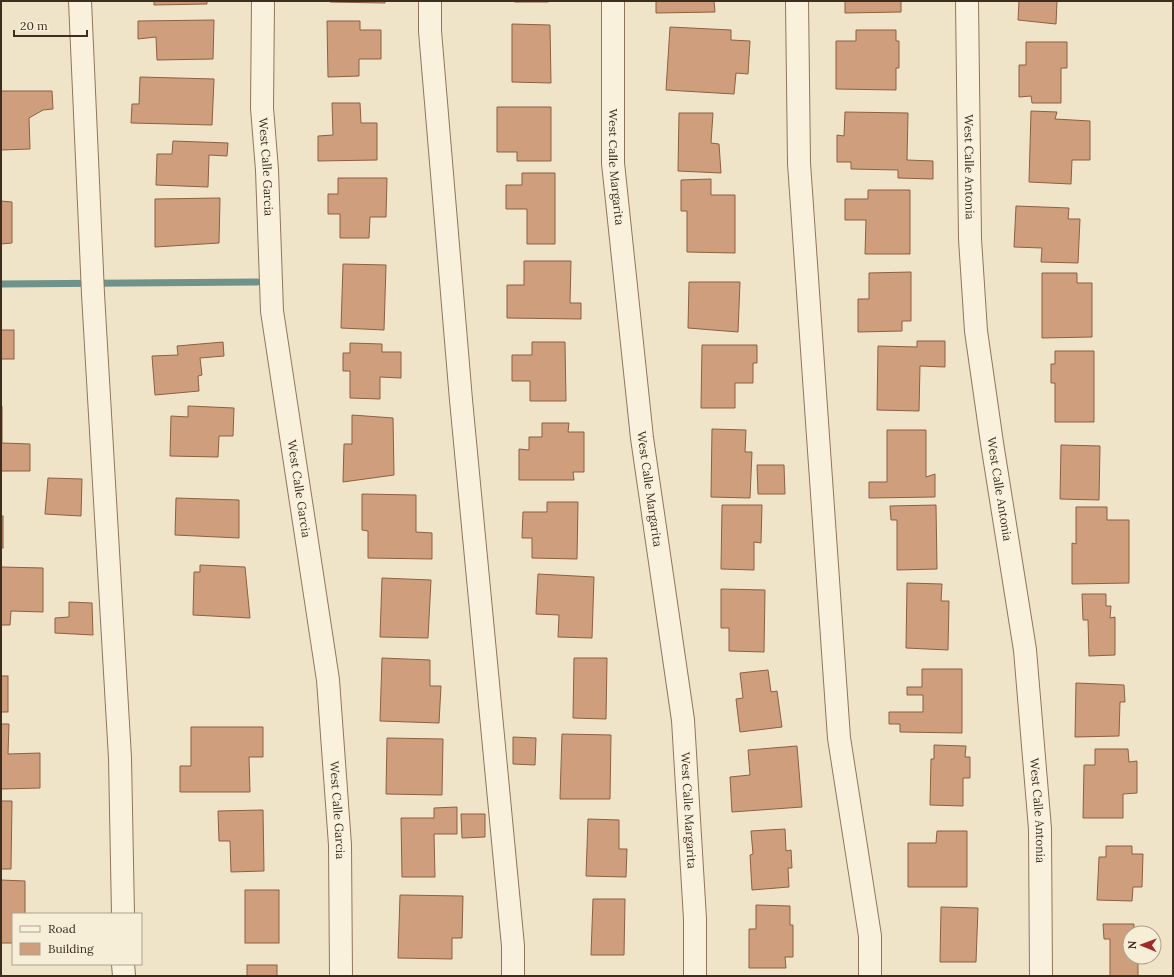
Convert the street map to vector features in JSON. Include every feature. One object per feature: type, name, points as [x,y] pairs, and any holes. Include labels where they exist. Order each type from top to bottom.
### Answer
[{"type":"street","points":[[80,1],[93,294],[120,758],[123,913]]},
{"type":"street","name":"West Calle Garcia","points":[[263,1],[262,108],[267,177],[272,311],[328,680],[340,845],[341,976]]},
{"type":"street","points":[[430,1],[431,39],[461,392],[513,938],[513,976]]},
{"type":"street","name":"West Calle Margarita","points":[[613,1],[613,163],[642,438],[683,720],[695,919],[695,976]]},
{"type":"street","points":[[797,1],[799,163],[839,738],[870,936],[870,976]]},
{"type":"street","name":"West Calle Antonia","points":[[967,1],[970,239],[976,331],[1025,650],[1040,829],[1041,976]]},
{"type":"street","points":[[123,965],[124,976]]},
{"type":"building","points":[[154,1],[207,1],[207,4],[154,5]]},
{"type":"building","points":[[385,1],[385,3],[330,2]]},
{"type":"building","points":[[548,1],[548,2],[515,2]]},
{"type":"building","points":[[656,1],[714,1],[715,12],[656,13]]},
{"type":"building","points":[[845,1],[901,1],[901,12],[845,13]]},
{"type":"building","points":[[1019,1],[1057,1],[1056,24],[1018,20]]},
{"type":"building","points":[[214,20],[213,59],[157,60],[156,37],[138,39],[138,21]]},
{"type":"building","points":[[327,21],[360,21],[360,30],[381,30],[381,59],[359,59],[359,76],[328,77]]},
{"type":"building","points":[[512,24],[550,25],[551,83],[512,82]]},
{"type":"building","points":[[670,27],[731,30],[731,40],[750,41],[748,74],[736,73],[734,94],[666,90]]},
{"type":"building","points":[[856,30],[896,30],[896,41],[899,41],[899,68],[896,68],[896,90],[836,89],[836,41],[856,41]]},
{"type":"building","points":[[1026,42],[1067,42],[1067,68],[1061,68],[1061,103],[1032,103],[1031,96],[1019,97],[1019,65],[1026,65]]},
{"type":"building","points":[[140,77],[214,79],[212,125],[131,123],[132,104],[139,104]]},
{"type":"building","points":[[1,91],[52,91],[53,109],[43,110],[29,118],[30,149],[1,150]]},
{"type":"building","points":[[332,103],[360,103],[361,123],[377,123],[377,160],[318,161],[318,136],[333,135]]},
{"type":"building","points":[[497,107],[551,107],[551,161],[517,161],[517,152],[497,152]]},
{"type":"building","points":[[1031,111],[1057,112],[1055,119],[1090,121],[1090,160],[1072,160],[1071,184],[1029,182]]},
{"type":"building","points":[[845,112],[908,113],[907,160],[933,161],[933,179],[898,178],[898,170],[851,169],[851,162],[837,162],[837,135],[844,136]]},
{"type":"building","points":[[679,113],[713,113],[711,143],[719,144],[721,173],[678,171]]},
{"type":"building","points":[[173,141],[228,143],[227,156],[209,155],[208,187],[156,185],[157,154],[172,154]]},
{"type":"building","points":[[522,173],[555,173],[555,244],[527,244],[527,209],[506,209],[506,185],[522,185]]},
{"type":"building","points":[[338,178],[387,178],[386,217],[370,217],[369,238],[340,238],[340,214],[328,214],[328,194],[338,194]]},
{"type":"building","points":[[711,179],[711,195],[735,195],[735,253],[687,252],[687,211],[681,211],[681,180]]},
{"type":"building","points":[[868,190],[910,190],[910,254],[865,254],[866,220],[845,220],[845,199],[868,199]]},
{"type":"building","points":[[220,198],[219,243],[155,247],[155,199]]},
{"type":"building","points":[[1,201],[12,202],[12,243],[1,244]]},
{"type":"building","points":[[1016,206],[1069,208],[1068,219],[1080,219],[1078,263],[1041,262],[1042,248],[1014,247]]},
{"type":"building","points":[[524,261],[571,261],[570,303],[581,303],[581,319],[507,318],[507,285],[524,285]]},
{"type":"building","points":[[343,264],[386,265],[384,330],[341,328]]},
{"type":"building","points":[[911,272],[911,321],[902,321],[902,331],[858,332],[858,299],[869,299],[869,273]]},
{"type":"building","points":[[1042,273],[1077,273],[1077,283],[1092,283],[1092,337],[1042,338]]},
{"type":"building","points":[[689,282],[740,282],[738,332],[688,328]]},
{"type":"building","points":[[1,330],[14,330],[14,359],[1,359]]},
{"type":"building","points":[[917,341],[945,341],[945,367],[920,366],[919,411],[877,410],[878,346],[917,347]]},
{"type":"building","points":[[223,342],[224,356],[200,358],[202,375],[198,376],[199,391],[155,395],[152,356],[178,355],[177,346]]},
{"type":"building","points":[[532,342],[565,342],[566,401],[530,401],[530,381],[512,381],[512,355],[532,355]]},
{"type":"building","points":[[350,343],[382,344],[382,352],[401,352],[401,378],[380,377],[380,399],[350,398],[350,371],[343,371],[343,353],[350,353]]},
{"type":"building","points":[[702,345],[757,345],[757,363],[753,363],[753,383],[735,383],[735,408],[701,408]]},
{"type":"building","points":[[1055,351],[1094,351],[1094,422],[1055,422],[1055,383],[1051,383],[1051,364],[1055,364]]},
{"type":"building","points":[[1,406],[2,443],[30,444],[30,471],[1,471]]},
{"type":"building","points":[[188,406],[234,408],[233,436],[219,436],[218,457],[170,456],[171,416],[188,417]]},
{"type":"building","points":[[352,415],[393,418],[394,475],[343,482],[344,444],[352,444]]},
{"type":"building","points":[[542,423],[569,423],[568,432],[584,432],[584,472],[573,472],[574,480],[519,480],[519,449],[529,450],[529,437],[542,437]]},
{"type":"building","points":[[712,429],[746,430],[745,452],[752,452],[750,498],[711,497]]},
{"type":"building","points":[[887,430],[926,430],[926,477],[935,474],[935,497],[869,498],[869,482],[887,482]]},
{"type":"building","points":[[1061,445],[1100,446],[1099,500],[1060,499]]},
{"type":"building","points":[[757,465],[784,465],[785,494],[758,494]]},
{"type":"building","points":[[48,478],[82,479],[81,516],[45,514]]},
{"type":"building","points":[[362,494],[416,495],[416,532],[432,533],[432,559],[368,558],[368,531],[362,530]]},
{"type":"building","points":[[176,498],[239,500],[239,538],[175,535]]},
{"type":"building","points":[[547,502],[578,502],[577,559],[532,558],[532,538],[522,538],[523,512],[547,512]]},
{"type":"building","points":[[722,505],[762,505],[761,543],[754,542],[754,570],[721,569]]},
{"type":"building","points":[[936,505],[937,569],[897,570],[897,520],[891,520],[890,506]]},
{"type":"building","points":[[1076,507],[1107,507],[1107,520],[1129,520],[1129,583],[1072,584],[1072,543],[1076,544]]},
{"type":"building","points":[[1,516],[3,516],[3,548],[1,548]]},
{"type":"building","points":[[200,565],[245,567],[250,618],[193,615],[194,572],[200,572]]},
{"type":"building","points":[[1,567],[43,568],[43,612],[11,611],[10,625],[1,625]]},
{"type":"building","points":[[538,574],[594,577],[592,638],[558,637],[559,615],[536,614]]},
{"type":"building","points":[[382,578],[431,580],[428,638],[380,637]]},
{"type":"building","points":[[907,583],[942,584],[941,601],[949,601],[948,650],[906,648]]},
{"type":"building","points":[[721,589],[765,590],[764,652],[729,651],[729,628],[721,628]]},
{"type":"building","points":[[1082,594],[1106,594],[1106,606],[1111,606],[1110,618],[1115,617],[1115,655],[1089,656],[1088,620],[1083,620]]},
{"type":"building","points":[[69,602],[92,603],[93,635],[55,633],[55,618],[69,617]]},
{"type":"building","points":[[382,658],[430,660],[430,686],[441,686],[439,723],[380,721]]},
{"type":"building","points":[[574,658],[607,658],[606,719],[573,718]]},
{"type":"building","points":[[922,669],[962,669],[962,733],[900,732],[900,724],[889,724],[889,712],[923,712],[923,695],[907,695],[907,687],[922,687]]},
{"type":"building","points":[[768,670],[771,692],[777,691],[782,727],[740,732],[736,699],[743,698],[740,673]]},
{"type":"building","points":[[1,676],[8,676],[8,712],[1,712]]},
{"type":"building","points":[[1076,683],[1124,685],[1125,702],[1120,702],[1119,736],[1075,737]]},
{"type":"building","points":[[1,724],[9,724],[8,754],[40,753],[40,788],[1,789]]},
{"type":"building","points":[[191,727],[263,727],[263,757],[249,757],[250,792],[180,792],[180,766],[191,766]]},
{"type":"building","points":[[562,734],[611,735],[610,799],[560,799]]},
{"type":"building","points":[[513,737],[536,738],[535,765],[513,764]]},
{"type":"building","points":[[387,738],[443,739],[442,795],[386,794]]},
{"type":"building","points":[[934,745],[966,746],[965,757],[970,757],[970,778],[963,778],[963,806],[930,805],[931,759],[934,759]]},
{"type":"building","points":[[797,746],[802,807],[732,812],[730,777],[750,775],[748,750]]},
{"type":"building","points":[[1095,749],[1128,749],[1129,762],[1137,761],[1137,793],[1123,794],[1123,818],[1083,818],[1084,765],[1095,765]]},
{"type":"building","points":[[1,801],[12,801],[11,869],[1,869]]},
{"type":"building","points":[[457,807],[457,834],[434,834],[435,877],[402,877],[401,818],[434,818],[434,808]]},
{"type":"building","points":[[263,810],[264,871],[231,872],[230,841],[219,841],[218,811]]},
{"type":"building","points":[[461,814],[485,814],[485,837],[462,838]]},
{"type":"building","points":[[588,819],[619,820],[619,849],[627,849],[626,877],[586,876]]},
{"type":"building","points":[[785,829],[786,851],[791,850],[792,868],[788,868],[789,887],[752,890],[750,855],[753,854],[751,831]]},
{"type":"building","points":[[937,831],[967,831],[967,887],[908,887],[908,843],[936,843]]},
{"type":"building","points":[[1106,846],[1132,846],[1132,854],[1143,854],[1142,887],[1133,887],[1132,901],[1097,900],[1099,857],[1106,857]]},
{"type":"building","points":[[1,880],[25,881],[25,913],[12,913],[12,943],[1,943]]},
{"type":"building","points":[[245,890],[279,890],[279,943],[245,943]]},
{"type":"building","points":[[400,895],[463,896],[462,938],[452,938],[452,959],[398,958]]},
{"type":"building","points":[[593,899],[625,899],[624,955],[591,955]]},
{"type":"building","points":[[756,905],[790,906],[790,925],[793,925],[793,957],[785,957],[786,968],[749,968],[749,929],[756,929]]},
{"type":"building","points":[[941,907],[978,908],[976,962],[940,962]]},
{"type":"building","points":[[1103,924],[1134,924],[1122,925],[1122,965],[1138,965],[1138,976],[1110,976],[1110,939],[1104,939]]},
{"type":"building","points":[[247,965],[277,965],[277,976],[247,976]]},
{"type":"waterway","points":[[1,284],[257,282]]}]
